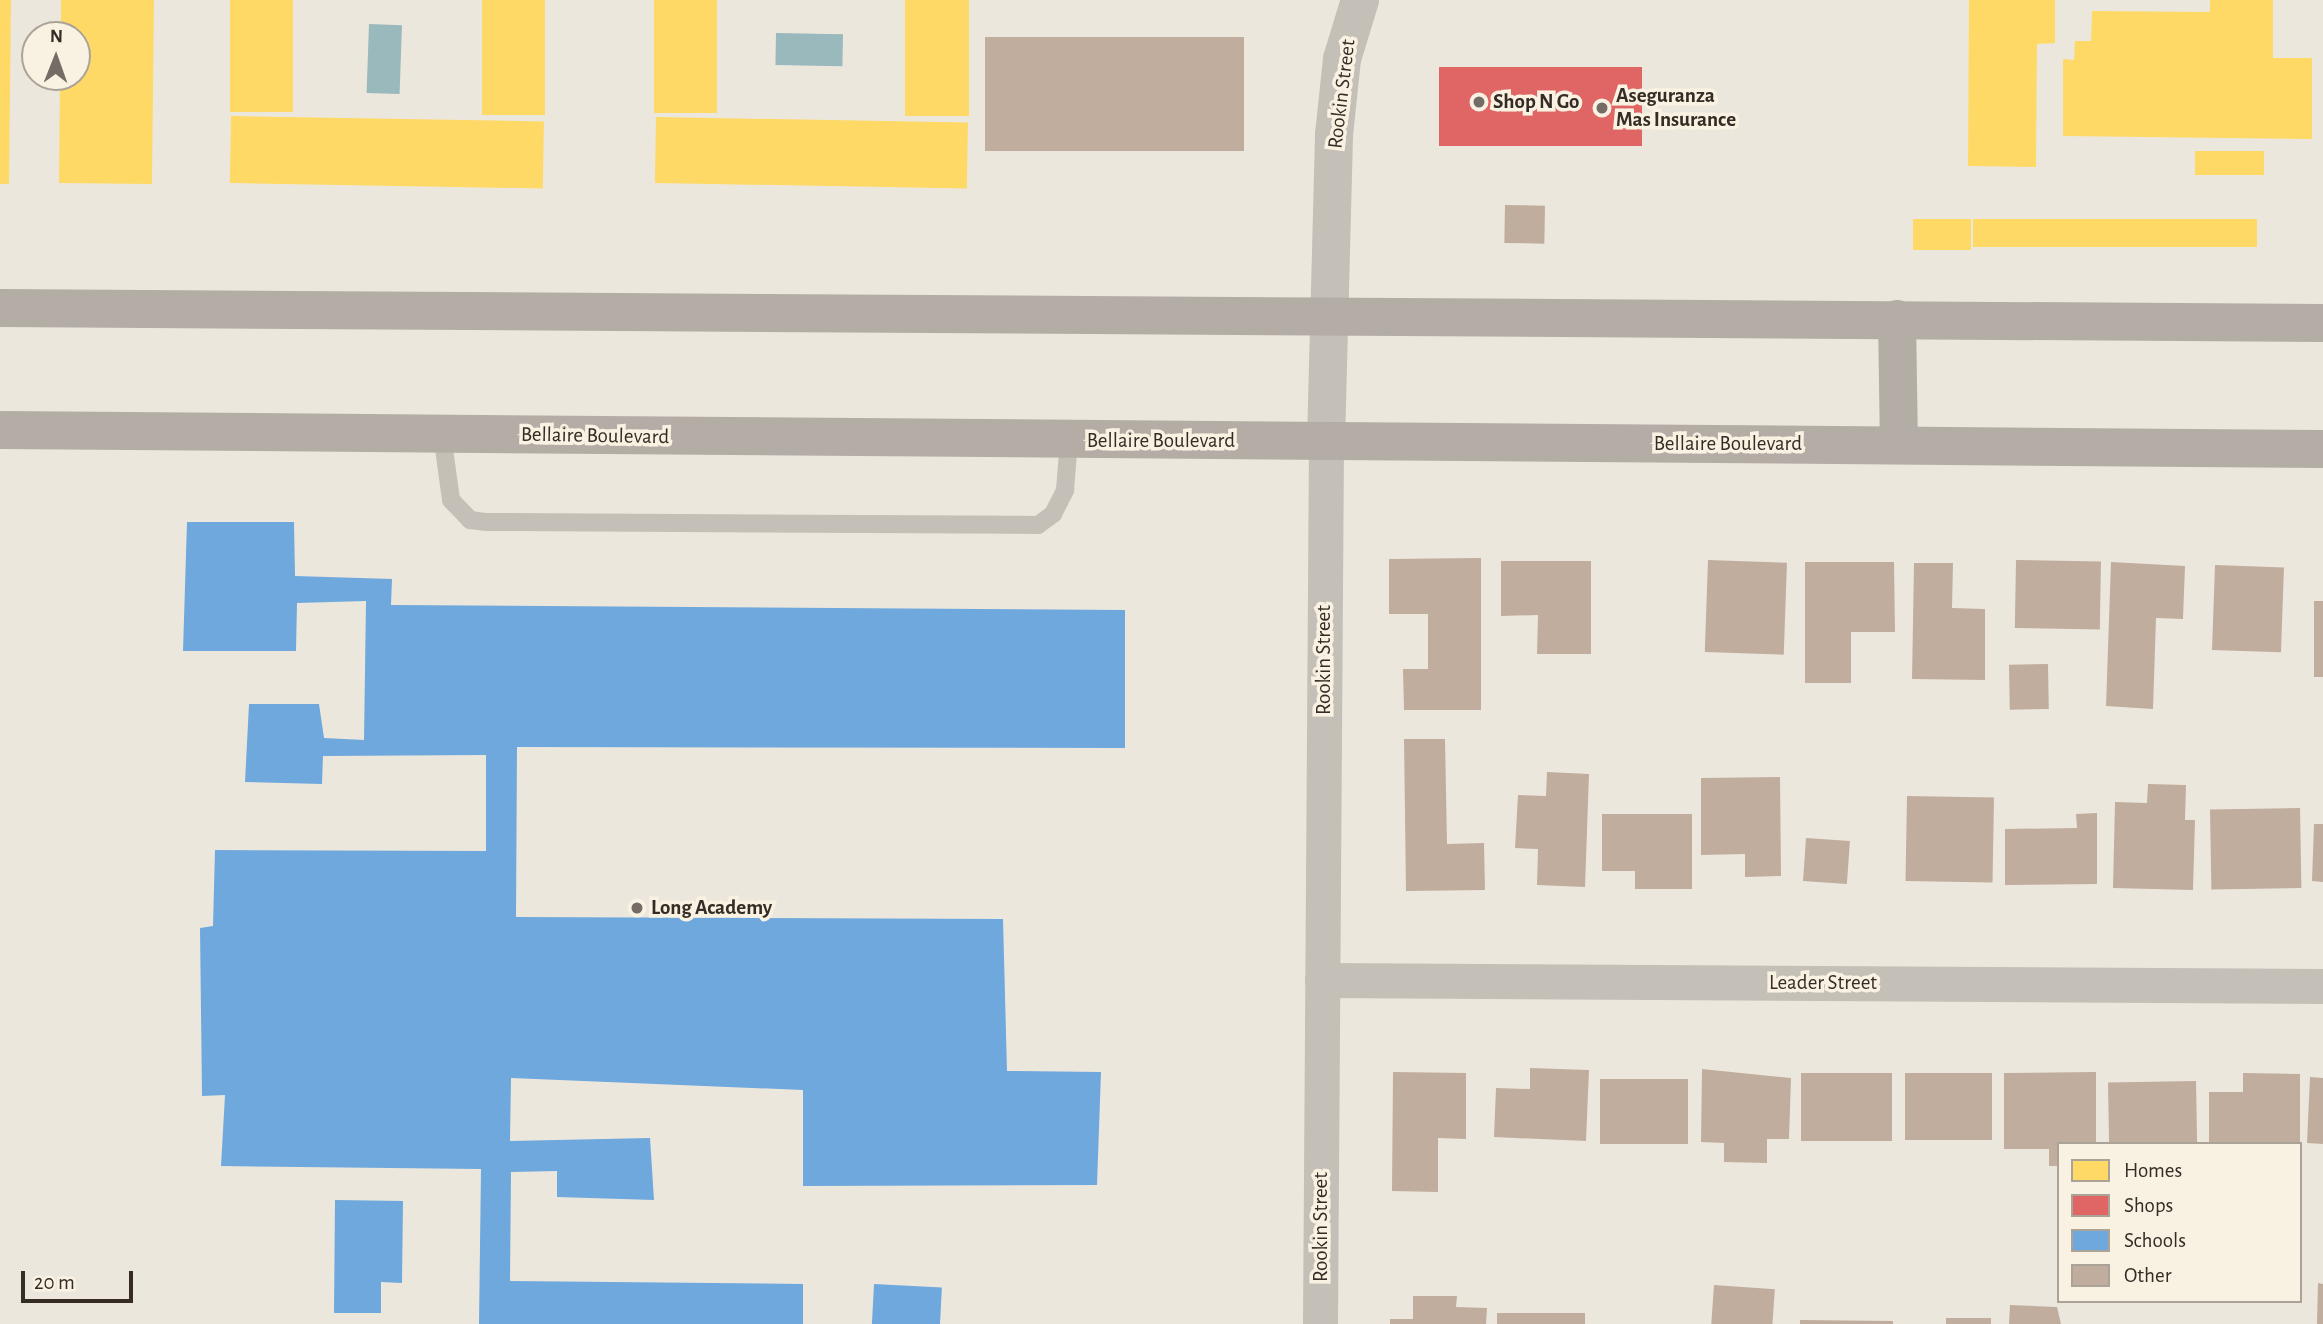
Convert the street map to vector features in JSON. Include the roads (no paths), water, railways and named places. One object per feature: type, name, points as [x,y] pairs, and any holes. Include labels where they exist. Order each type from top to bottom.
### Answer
[{"type":"main road","points":[[0,308],[2323,323]]},
{"type":"main road","points":[[1897,319],[1899,445]]},
{"type":"main road","name":"Bellaire Boulevard","points":[[0,430],[2323,449]]},
{"type":"street","name":"Rookin Street","points":[[1320,1324],[1328,315],[1334,135],[1342,59],[1360,0]]},
{"type":"street","name":"Leader Street","points":[[1322,980],[2323,986]]},
{"type":"lane","points":[[442,434],[457,511],[470,520],[501,523],[1038,525],[1053,514],[1065,490],[1069,440]]},
{"type":"water","points":[[369,24],[402,25],[400,94],[367,93]]},
{"type":"water","points":[[776,33],[843,34],[842,66],[775,65]]},
{"type":"place","name":"Shop N Go","points":[[1479,102]]},
{"type":"place","name":"Aseguranza Mas Insurance","points":[[1602,108]]},
{"type":"place","name":"Long Academy","points":[[637,908]]}]
